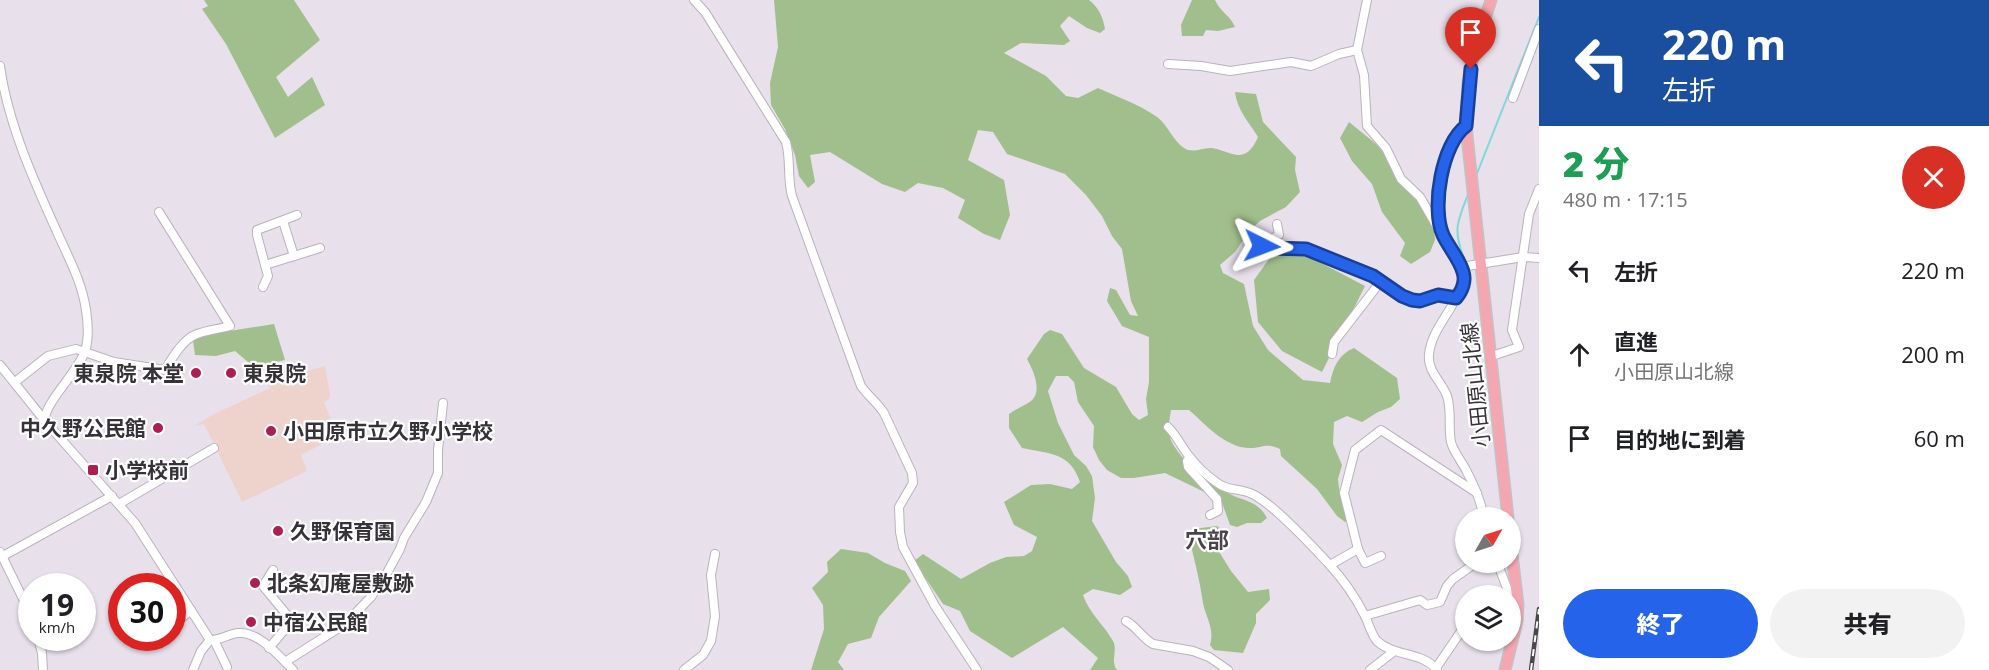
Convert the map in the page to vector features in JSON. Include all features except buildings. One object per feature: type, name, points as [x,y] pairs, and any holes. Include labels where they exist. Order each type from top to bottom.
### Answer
[{"type":"main road","name":"小田原山北線","points":[[1491,0],[1473,55],[1468,83],[1466,126],[1507,507]]},
{"type":"main road","points":[[1505,670],[1510,651]]},
{"type":"street","points":[[694,0],[705,12],[786,142],[789,158],[789,187],[861,386],[884,412],[912,473],[914,483],[899,507],[903,547],[935,606],[977,670]]},
{"type":"street","points":[[1367,0],[1357,50],[1364,75],[1367,126],[1386,148],[1401,179],[1420,197],[1461,267],[1464,282],[1436,335],[1429,352],[1429,364],[1443,386],[1448,399],[1451,442],[1477,493],[1481,507]]},
{"type":"street","points":[[1513,98],[1539,29]]},
{"type":"street","points":[[1168,64],[1230,71],[1291,62],[1311,66],[1339,54],[1357,50]]},
{"type":"street","points":[[0,66],[6,98],[27,163],[82,288],[87,328],[85,351],[77,368],[46,411],[45,421]]},
{"type":"street","points":[[1442,233],[1437,198],[1440,178],[1452,146],[1461,130],[1466,126]]},
{"type":"street","points":[[1492,356],[1519,347],[1512,330],[1529,214],[1539,189]]},
{"type":"street","points":[[15,382],[48,356],[69,350],[85,351],[114,362],[165,370],[172,357],[191,337],[230,326],[159,213]]},
{"type":"street","points":[[263,287],[268,276],[257,230],[297,215]]},
{"type":"street","points":[[283,221],[294,256]]},
{"type":"street","points":[[1276,224],[1279,235],[1265,242],[1262,246],[1264,248],[1306,249],[1381,281],[1402,296],[1412,300],[1420,301],[1438,295],[1456,298]]},
{"type":"street","points":[[266,265],[320,248]]},
{"type":"street","points":[[1461,267],[1523,257],[1539,258]]},
{"type":"street","points":[[1332,354],[1334,342],[1381,281]]},
{"type":"street","points":[[0,365],[45,421],[119,504],[150,544],[227,667]]},
{"type":"street","points":[[285,662],[345,624],[371,597],[387,573],[404,538],[426,502],[438,474],[443,403]]},
{"type":"street","points":[[1168,427],[1190,457],[1216,482],[1227,489],[1250,493],[1281,515],[1330,565],[1354,597],[1376,640],[1393,652],[1414,655],[1437,669],[1455,641]]},
{"type":"street","points":[[1382,556],[1365,563],[1358,549],[1344,493],[1356,450],[1381,430],[1477,493]]},
{"type":"street","points":[[119,504],[214,448]]},
{"type":"street","points":[[1190,457],[1187,461],[1188,467],[1217,499],[1218,511],[1210,515]]},
{"type":"street","points":[[18,589],[1,555],[112,496]]},
{"type":"street","points":[[1330,565],[1358,549]]},
{"type":"street","points":[[684,670],[703,655],[711,640],[715,616],[711,575],[715,555]]},
{"type":"street","points":[[269,648],[292,621],[263,586],[273,570]]},
{"type":"street","points":[[1365,616],[1420,600],[1427,605],[1435,605],[1440,602],[1447,586],[1461,573]]},
{"type":"street","points":[[186,614],[191,610]]},
{"type":"street","points":[[1125,621],[1135,626],[1153,644],[1193,651],[1209,657],[1228,670]]},
{"type":"street","points":[[193,670],[201,651],[212,640],[243,633],[252,635],[293,670]]},
{"type":"street","points":[[40,651],[43,670]]},
{"type":"street","points":[[1370,670],[1393,652]]},
{"type":"shaded area","name":"小田原市立久野小学校","points":[[325,366],[330,395],[329,399],[324,402],[337,436],[301,455],[307,471],[242,502],[204,424],[194,426],[270,388],[268,382]]},
{"type":"green space","points":[[204,0],[294,0],[320,40],[276,77],[288,97],[312,77],[325,105],[275,138],[226,44],[202,9],[208,6]]},
{"type":"green space","points":[[774,0],[1089,0],[1098,10],[1103,21],[1105,29],[1100,33],[1087,28],[1069,16],[1060,26],[1070,41],[1064,45],[1021,43],[1004,53],[1046,76],[1066,96],[1078,98],[1098,88],[1143,108],[1161,120],[1180,145],[1191,150],[1212,148],[1237,155],[1248,152],[1258,137],[1241,110],[1235,92],[1256,94],[1263,122],[1296,157],[1295,170],[1300,192],[1286,207],[1260,221],[1250,230],[1235,252],[1220,265],[1223,273],[1244,284],[1253,326],[1268,350],[1303,380],[1330,383],[1338,362],[1344,354],[1354,348],[1397,378],[1400,399],[1391,407],[1362,422],[1347,416],[1334,422],[1333,444],[1342,465],[1338,479],[1340,496],[1348,519],[1345,522],[1337,516],[1317,489],[1281,456],[1280,449],[1267,446],[1248,448],[1231,444],[1189,410],[1171,410],[1169,433],[1178,451],[1205,478],[1226,492],[1257,506],[1267,518],[1261,523],[1247,523],[1237,527],[1230,525],[1221,500],[1165,473],[1121,478],[1107,470],[1099,460],[1093,447],[1094,426],[1078,402],[1074,382],[1068,376],[1056,376],[1048,391],[1058,423],[1074,455],[1086,466],[1092,476],[1095,498],[1092,521],[1116,562],[1128,576],[1132,587],[1120,595],[1093,589],[1083,595],[1089,608],[1113,641],[1114,663],[1117,670],[1090,670],[1098,658],[1063,627],[1012,658],[970,631],[960,611],[943,604],[914,561],[923,554],[961,579],[1006,557],[1024,556],[1032,551],[1037,537],[1014,525],[1004,502],[1031,485],[1050,484],[1072,489],[1080,482],[1076,472],[1065,460],[1050,453],[1022,448],[1009,428],[1009,414],[1035,397],[1036,380],[1027,359],[1044,334],[1050,330],[1062,334],[1084,368],[1116,387],[1132,414],[1139,420],[1148,415],[1146,399],[1149,382],[1149,337],[1122,326],[1107,301],[1110,288],[1116,290],[1130,315],[1138,316],[1131,301],[1122,249],[1112,236],[1102,216],[1086,195],[1065,174],[1007,154],[993,132],[978,130],[968,160],[1004,180],[1010,215],[1000,240],[984,234],[958,218],[965,200],[943,188],[918,183],[905,192],[882,184],[830,152],[810,155],[815,182],[808,188],[799,176],[795,155],[785,129],[771,105],[770,83],[778,47]]},
{"type":"green space","points":[[1192,0],[1215,0],[1235,27],[1218,31],[1206,30],[1203,36],[1182,36],[1181,25]]},
{"type":"green space","points":[[1349,122],[1376,144],[1390,161],[1399,182],[1425,208],[1434,227],[1435,240],[1430,252],[1411,264],[1400,256],[1405,243],[1382,212],[1372,184],[1352,161],[1340,138]]},
{"type":"green space","points":[[1304,254],[1365,286],[1322,372],[1282,351],[1258,322],[1254,280],[1272,255]]},
{"type":"green space","points":[[274,324],[285,360],[254,367],[235,351],[216,356],[195,355],[193,340],[198,336]]},
{"type":"green space","points":[[1217,526],[1224,532],[1218,550],[1248,592],[1269,589],[1270,600],[1256,614],[1256,623],[1243,653],[1214,650],[1210,645],[1211,629],[1189,537],[1193,529]]},
{"type":"green space","points":[[841,549],[868,553],[905,571],[911,581],[879,617],[871,638],[848,644],[838,662],[844,670],[811,670],[824,629],[823,605],[812,588],[828,572],[827,562]]},
{"type":"waterway","points":[[1476,176],[1539,17]]},
{"type":"waterway","points":[[1464,258],[1457,232],[1469,192]]},
{"type":"railway","points":[[1531,670],[1539,609]]},
{"type":"place","name":"東泉院 本堂","points":[[196,373]]},
{"type":"place","name":"東泉院","points":[[231,373]]},
{"type":"place","name":"中久野公民館","points":[[158,428]]},
{"type":"place","name":"小田原市立久野小学校","points":[[271,431]]},
{"type":"place","name":"小学校前","points":[[93,470]]},
{"type":"place","name":"久野保育園","points":[[278,531]]},
{"type":"place","name":"北条幻庵屋敷跡","points":[[255,583]]},
{"type":"place","name":"中宿公民館","points":[[251,622]]},
{"type":"district","name":"穴部","points":[[1207,539]]},
{"type":"route","points":[[1262,246],[1264,248],[1306,249],[1373,276],[1402,296],[1412,300],[1420,301],[1438,295],[1456,298],[1464,282],[1463,272],[1442,233],[1437,198],[1440,178],[1446,161],[1461,130],[1466,126],[1471,69]]}]
